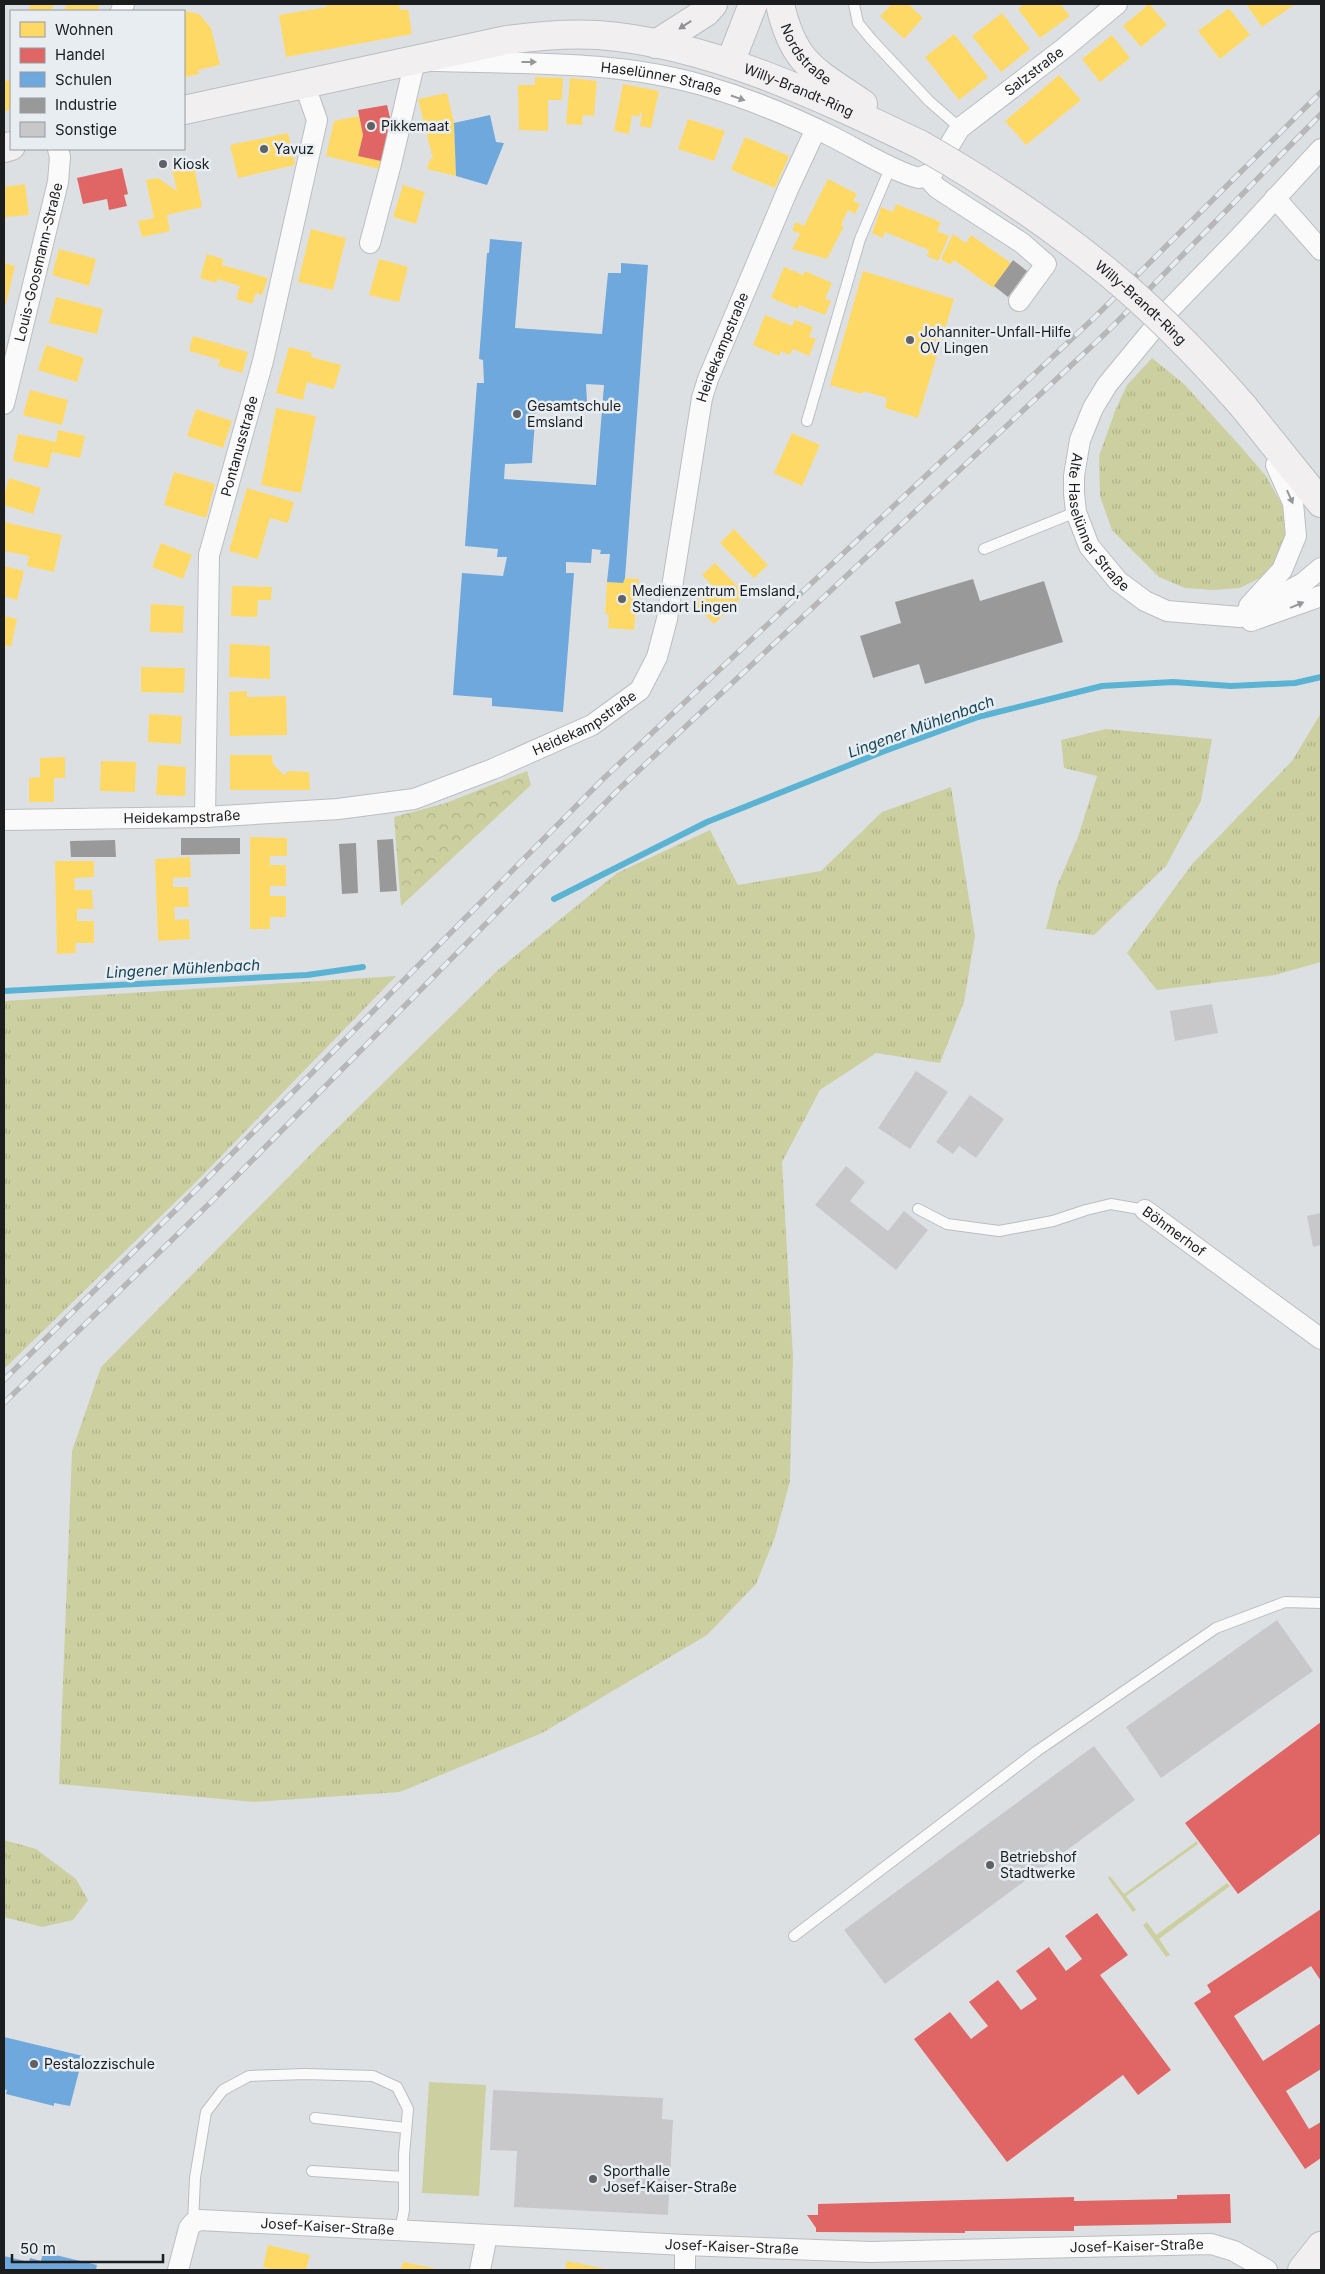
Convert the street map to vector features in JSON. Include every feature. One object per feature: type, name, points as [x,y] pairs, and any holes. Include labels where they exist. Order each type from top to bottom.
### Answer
[{"type":"main road","points":[[656,44],[706,12],[713,4]]},
{"type":"main road","points":[[730,63],[753,4]]},
{"type":"main road","name":"Nordstraße","points":[[780,4],[787,29],[799,54],[808,66],[843,100]]},
{"type":"main road","name":"Haselünner Straße","points":[[185,110],[474,46],[539,36],[598,35],[656,44],[730,63]]},
{"type":"main road","name":"Willy-Brandt-Ring","points":[[730,63],[843,100],[1002,193],[1106,270],[1171,331],[1243,406],[1321,503]]},
{"type":"main road","points":[[1302,2270],[1321,2246]]},
{"type":"street","name":"Salzstraße","points":[[956,134],[1063,50],[1117,4]]},
{"type":"street","points":[[370,243],[392,160],[415,60]]},
{"type":"street","name":"Haselünner Straße","points":[[415,60],[487,64],[538,62],[635,71],[702,85],[768,108],[816,129],[913,177],[926,176]]},
{"type":"street","name":"Pontanusstraße","points":[[205,817],[210,555],[263,361],[316,120],[304,83]]},
{"type":"street","name":"Heidekampstraße","points":[[4,820],[205,817],[338,809],[414,799],[493,769],[592,725],[640,690],[657,657],[667,619],[702,398],[708,379],[788,189],[816,129]]},
{"type":"street","points":[[956,134],[933,172],[926,176],[947,194],[1022,243],[1046,264],[1019,301]]},
{"type":"street","name":"Alte Haselünner Straße","points":[[1321,149],[1168,311],[1107,385],[1093,408],[1080,440],[1074,476],[1076,512],[1090,546],[1118,581],[1145,601],[1167,611],[1240,617],[1251,621],[1321,596]]},
{"type":"street","name":"Louis-Goosmann-Straße","points":[[4,404],[58,182],[60,157],[58,150]]},
{"type":"street","points":[[1275,198],[1321,250]]},
{"type":"street","points":[[1240,617],[1282,570],[1296,536],[1293,503],[1276,465],[1282,453]]},
{"type":"street","points":[[1240,617],[1303,583],[1321,568]]},
{"type":"street","name":"Böhmerhof","points":[[1145,1210],[1321,1339]]},
{"type":"street","name":"Josef-Kaiser-Straße","points":[[193,2224],[200,2220],[400,2230],[685,2246],[869,2261],[1211,2244],[1234,2251],[1267,2270]]},
{"type":"street","points":[[178,2270],[189,2228],[193,2224]]},
{"type":"street","points":[[480,2270],[487,2235]]},
{"type":"street","points":[[685,2246],[686,2270]]},
{"type":"lane","points":[[854,4],[858,23],[929,101],[956,134]]},
{"type":"lane","points":[[807,421],[860,239],[891,166]]},
{"type":"lane","points":[[984,549],[1076,512]]},
{"type":"lane","name":"Böhmerhof","points":[[918,1209],[947,1224],[999,1231],[1053,1222],[1086,1210],[1111,1204],[1145,1210]]},
{"type":"lane","points":[[794,1936],[1038,1751],[1216,1628],[1284,1602],[1321,1603]]},
{"type":"lane","points":[[193,2224],[196,2178],[206,2112],[223,2090],[249,2076],[305,2074],[373,2076],[398,2087],[408,2110],[404,2210],[400,2230]]},
{"type":"lane","points":[[315,2118],[406,2128]]},
{"type":"lane","points":[[312,2171],[404,2177]]},
{"type":"green space","points":[[1152,358],[1184,384],[1241,447],[1266,476],[1286,512],[1287,533],[1282,553],[1264,576],[1240,588],[1213,590],[1185,588],[1159,577],[1112,530],[1100,496],[1099,456],[1115,411],[1127,385]]},
{"type":"green space","points":[[1321,713],[1321,962],[1275,975],[1157,990],[1127,953],[1193,863],[1292,761]]},
{"type":"green space","points":[[1106,729],[1212,739],[1201,801],[1166,866],[1094,935],[1046,929],[1057,886],[1078,837],[1097,776],[1064,768],[1061,740]]},
{"type":"green space","points":[[527,771],[531,785],[401,906],[394,817],[446,803]]},
{"type":"green space","points":[[951,787],[975,936],[964,1002],[940,1063],[876,1053],[820,1090],[782,1162],[793,1356],[790,1481],[775,1537],[756,1584],[707,1635],[542,1733],[400,1792],[254,1802],[59,1784],[72,1451],[101,1367],[317,1148],[498,970],[617,873],[710,830],[738,885],[821,871],[882,812]]},
{"type":"green space","points":[[396,976],[198,1180],[4,1369],[4,1001]]},
{"type":"green space","points":[[4,1840],[36,1849],[76,1879],[88,1900],[73,1920],[42,1927],[4,1917]]},
{"type":"green space","points":[[1197,1841],[1198,1844],[1126,1896],[1136,1910],[1133,1912],[1108,1878],[1110,1876],[1124,1894]]},
{"type":"green space","points":[[1227,1883],[1230,1886],[1159,1939],[1170,1955],[1166,1957],[1143,1925],[1147,1922],[1156,1935]]},
{"type":"green space","points":[[429,2082],[486,2085],[479,2196],[422,2193]]},
{"type":"building: Wohnen","points":[[31,4],[54,4],[51,10],[28,10]]},
{"type":"building: Wohnen","points":[[67,4],[100,4],[97,10],[64,10]]},
{"type":"building: Wohnen","points":[[326,4],[399,4],[400,10],[408,9],[412,34],[286,57],[279,15],[327,7]]},
{"type":"building: Wohnen","points":[[892,4],[908,4],[923,18],[904,39],[880,16]]},
{"type":"building: Wohnen","points":[[1025,4],[1060,4],[1070,16],[1040,38],[1018,9]]},
{"type":"building: Wohnen","points":[[1149,4],[1167,25],[1141,47],[1123,26]]},
{"type":"building: Wohnen","points":[[1246,4],[1295,4],[1262,27]]},
{"type":"building: Wohnen","points":[[1229,8],[1250,35],[1220,59],[1198,31]]},
{"type":"building: Wohnen","points":[[185,11],[199,14],[211,28],[220,65],[198,70],[199,74],[186,77]]},
{"type":"building: Wohnen","points":[[1002,13],[1030,49],[1001,72],[972,36]]},
{"type":"building: Wohnen","points":[[954,34],[988,77],[959,100],[925,57]]},
{"type":"building: Wohnen","points":[[1112,35],[1130,58],[1100,82],[1082,59]]},
{"type":"building: Wohnen","points":[[1059,75],[1081,100],[1026,145],[1005,121]]},
{"type":"building: Wohnen","points":[[535,77],[563,78],[562,100],[548,100],[548,131],[519,130],[518,85],[535,85]]},
{"type":"building: Wohnen","points":[[570,78],[597,81],[594,116],[583,115],[582,125],[566,124]]},
{"type":"building: Wohnen","points":[[10,80],[10,110],[4,111],[4,81]]},
{"type":"building: Wohnen","points":[[623,84],[659,91],[651,128],[640,126],[642,113],[640,113],[639,117],[632,115],[629,134],[614,131]]},
{"type":"building: Wohnen","points":[[447,93],[454,123],[456,176],[427,169],[430,159],[433,159],[418,99]]},
{"type":"building: Wohnen","points":[[359,116],[363,135],[358,156],[381,161],[379,169],[326,156],[334,121]]},
{"type":"building: Wohnen","points":[[688,119],[725,131],[714,161],[678,149]]},
{"type":"building: Wohnen","points":[[288,133],[295,165],[238,178],[230,145]]},
{"type":"building: Wohnen","points":[[745,137],[789,156],[775,188],[731,170]]},
{"type":"building: Wohnen","points":[[193,161],[202,207],[167,215],[170,231],[142,237],[138,221],[154,218],[146,180],[158,178],[177,191],[171,166]]},
{"type":"building: Wohnen","points":[[828,179],[857,194],[853,201],[860,204],[855,214],[848,210],[841,225],[844,226],[827,259],[792,249],[800,234],[792,230],[796,222],[804,226]]},
{"type":"building: Wohnen","points":[[25,184],[29,215],[4,217],[4,187]]},
{"type":"building: Wohnen","points":[[403,185],[425,192],[416,224],[393,217]]},
{"type":"building: Wohnen","points":[[896,204],[941,222],[937,231],[949,236],[938,261],[927,256],[929,250],[885,232],[882,238],[872,233],[881,207],[893,212]]},
{"type":"building: Wohnen","points":[[311,229],[346,238],[333,290],[298,282]]},
{"type":"building: Wohnen","points":[[953,234],[966,243],[971,235],[1011,263],[993,288],[954,260],[950,265],[941,259]]},
{"type":"building: Wohnen","points":[[59,249],[96,259],[89,286],[52,275]]},
{"type":"building: Wohnen","points":[[207,254],[223,259],[222,265],[268,278],[262,295],[256,293],[252,304],[236,299],[240,286],[217,279],[216,283],[200,278]]},
{"type":"building: Wohnen","points":[[379,259],[408,267],[399,302],[369,295]]},
{"type":"building: Wohnen","points":[[4,263],[15,266],[6,304],[4,303]]},
{"type":"building: Wohnen","points":[[784,267],[803,275],[805,271],[832,283],[825,299],[831,301],[825,315],[799,305],[798,309],[771,298]]},
{"type":"building: Wohnen","points":[[863,271],[954,299],[918,418],[885,408],[887,398],[863,391],[862,394],[830,385]]},
{"type":"building: Wohnen","points":[[56,297],[103,309],[97,334],[49,323]]},
{"type":"building: Wohnen","points":[[765,315],[792,326],[795,320],[813,327],[809,337],[816,339],[809,356],[793,349],[790,355],[781,351],[779,356],[753,345]]},
{"type":"building: Wohnen","points":[[193,336],[248,352],[242,373],[218,366],[220,360],[189,351]]},
{"type":"building: Wohnen","points":[[46,345],[84,358],[77,382],[38,370]]},
{"type":"building: Wohnen","points":[[289,347],[312,353],[311,357],[341,365],[334,389],[307,382],[303,400],[276,393]]},
{"type":"building: Wohnen","points":[[30,390],[68,400],[62,425],[23,415]]},
{"type":"building: Wohnen","points":[[276,408],[316,416],[301,493],[261,485]]},
{"type":"building: Wohnen","points":[[196,409],[232,421],[223,448],[187,436]]},
{"type":"building: Wohnen","points":[[58,430],[85,436],[80,458],[52,452],[48,468],[13,461],[18,434],[56,442]]},
{"type":"building: Wohnen","points":[[792,433],[820,445],[802,486],[774,473]]},
{"type":"building: Wohnen","points":[[174,472],[215,484],[206,518],[164,505]]},
{"type":"building: Wohnen","points":[[9,478],[41,488],[33,514],[4,505],[4,496]]},
{"type":"building: Wohnen","points":[[247,488],[294,502],[288,523],[270,518],[258,559],[229,551]]},
{"type":"building: Wohnen","points":[[4,522],[62,535],[54,572],[27,566],[29,556],[4,551]]},
{"type":"building: Wohnen","points":[[734,529],[768,565],[754,578],[720,543]]},
{"type":"building: Wohnen","points":[[161,543],[192,555],[183,579],[152,567]]},
{"type":"building: Wohnen","points":[[715,563],[745,594],[714,624],[695,604],[713,586],[702,575]]},
{"type":"building: Wohnen","points":[[4,566],[24,571],[17,600],[4,596]]},
{"type":"building: Wohnen","name":"Medienzentrum Emsland, Standort Lingen","points":[[624,578],[639,579],[634,630],[608,628],[609,615],[605,614],[607,582],[623,583]]},
{"type":"building: Wohnen","points":[[232,586],[272,587],[271,600],[258,600],[257,617],[231,616]]},
{"type":"building: Wohnen","points":[[151,604],[184,606],[183,633],[150,632]]},
{"type":"building: Wohnen","points":[[4,616],[17,619],[11,647],[4,645]]},
{"type":"building: Wohnen","points":[[230,644],[270,646],[270,679],[229,677]]},
{"type":"building: Wohnen","points":[[141,667],[185,668],[184,693],[141,692]]},
{"type":"building: Wohnen","points":[[247,691],[247,697],[286,696],[287,735],[230,736],[229,692]]},
{"type":"building: Wohnen","points":[[149,714],[182,716],[181,744],[148,742]]},
{"type":"building: Wohnen","points":[[230,755],[272,755],[273,764],[284,775],[289,771],[309,772],[310,790],[230,790]]},
{"type":"building: Wohnen","points":[[65,757],[65,778],[54,778],[54,802],[29,802],[29,778],[40,777],[40,758]]},
{"type":"building: Wohnen","points":[[101,761],[136,762],[135,792],[100,791]]},
{"type":"building: Wohnen","points":[[158,765],[186,767],[185,796],[156,795]]},
{"type":"building: Wohnen","points":[[250,837],[287,838],[287,856],[270,856],[270,865],[286,865],[286,886],[270,886],[270,896],[286,896],[286,917],[270,917],[270,929],[250,929]]},
{"type":"building: Wohnen","points":[[190,857],[191,877],[173,878],[173,887],[188,887],[189,907],[174,907],[175,920],[189,919],[190,939],[158,941],[155,859]]},
{"type":"building: Wohnen","points":[[55,861],[94,861],[94,877],[74,878],[75,890],[92,890],[93,909],[77,909],[77,921],[94,921],[94,943],[75,943],[76,953],[57,954]]},
{"type":"building: Wohnen","points":[[268,2245],[310,2255],[306,2270],[274,2270],[263,2267]]},
{"type":"building: Wohnen","points":[[567,2261],[605,2269],[605,2270],[565,2270]]},
{"type":"building: Wohnen","points":[[403,2262],[437,2269],[437,2270],[401,2270]]},
{"type":"building: Handel","points":[[387,105],[391,122],[381,161],[358,156],[363,135],[358,110]]},
{"type":"building: Handel","points":[[122,168],[128,194],[124,195],[127,206],[109,210],[107,199],[83,204],[77,178]]},
{"type":"building: Handel","points":[[1321,1722],[1321,1833],[1238,1894],[1185,1823]]},
{"type":"building: Handel","points":[[1321,1909],[1321,1981],[1311,1966],[1234,2016],[1263,2061],[1321,2023],[1321,2069],[1286,2091],[1309,2129],[1321,2122],[1321,2158],[1305,2169],[1194,2003],[1211,1992],[1207,1985]]},
{"type":"building: Handel","points":[[1097,1913],[1128,1955],[1100,1975],[1171,2070],[1138,2095],[1123,2075],[1007,2162],[914,2039],[950,2012],[971,2039],[988,2026],[969,2002],[998,1980],[1021,2010],[1037,1999],[1016,1971],[1049,1947],[1066,1971],[1082,1959],[1065,1936]]},
{"type":"building: Handel","points":[[1230,2194],[1231,2223],[1074,2226],[1074,2231],[965,2231],[965,2233],[816,2232],[816,2228],[807,2215],[818,2215],[818,2204],[1074,2197],[1074,2201],[1177,2199],[1177,2195]]},
{"type":"building: Schulen","points":[[490,115],[496,142],[504,143],[487,185],[456,176],[454,123]]},
{"type":"building: Schulen","points":[[490,239],[522,242],[515,328],[602,334],[608,273],[621,273],[621,263],[648,265],[625,578],[623,583],[607,582],[610,554],[600,554],[601,550],[592,549],[591,563],[566,562],[566,573],[574,573],[563,712],[492,706],[492,698],[453,695],[462,573],[503,576],[507,557],[497,557],[498,549],[465,546],[477,383],[484,383],[483,360],[479,359],[487,253],[489,253]],"holes":[[[586,384],[604,385],[596,485],[504,479],[505,464],[532,463],[536,405],[587,402]]]},
{"type":"building: Schulen","name":"Pestalozzischule","points":[[4,2037],[83,2056],[70,2106],[54,2103],[54,2106],[6,2094],[7,2090],[4,2089]]},
{"type":"building: Schulen","points":[[43,2252],[97,2265],[96,2270],[4,2270],[4,2256],[29,2262],[30,2258],[41,2261]]},
{"type":"building: Industrie","points":[[1013,260],[1027,271],[1008,297],[994,286]]},
{"type":"building: Industrie","points":[[973,579],[980,601],[1044,581],[1063,642],[925,684],[919,664],[873,678],[860,636],[901,623],[895,602]]},
{"type":"building: Industrie","points":[[181,838],[240,838],[240,854],[181,855]]},
{"type":"building: Industrie","points":[[393,839],[397,891],[380,892],[377,840]]},
{"type":"building: Industrie","points":[[115,840],[116,857],[71,857],[70,841]]},
{"type":"building: Industrie","points":[[356,843],[358,893],[342,894],[339,844]]},
{"type":"building: Sonstige","points":[[1212,1004],[1218,1033],[1175,1041],[1170,1011]]},
{"type":"building: Sonstige","points":[[916,1071],[948,1092],[910,1149],[878,1128]]},
{"type":"building: Sonstige","points":[[970,1095],[1004,1119],[976,1158],[959,1146],[953,1154],[936,1142]]},
{"type":"building: Sonstige","points":[[846,1166],[865,1182],[850,1201],[888,1231],[904,1211],[928,1230],[896,1270],[815,1205]]},
{"type":"building: Sonstige","points":[[1321,1213],[1321,1245],[1313,1247],[1307,1216]]},
{"type":"building: Sonstige","points":[[1277,1620],[1313,1671],[1161,1778],[1126,1727]]},
{"type":"building: Sonstige","name":"Betriebshof Stadtwerke","points":[[1094,1746],[1135,1800],[885,1984],[844,1930]]},
{"type":"building: Sonstige","name":"Sporthalle Josef-Kaiser-Straße","points":[[493,2090],[663,2098],[662,2119],[673,2120],[668,2215],[514,2207],[517,2151],[490,2150]]},
{"type":"waterway","name":"Lingener Mühlenbach","points":[[554,899],[707,822],[882,752],[978,717],[1102,686],[1173,682],[1231,686],[1295,683],[1321,677]]},
{"type":"waterway","name":"Lingener Mühlenbach","points":[[4,991],[307,975],[363,967]]},
{"type":"railway","points":[[4,1380],[202,1184],[603,779],[1095,317],[1321,92]]},
{"type":"railway","points":[[4,1403],[212,1201],[619,789],[1110,329],[1321,114]]},
{"type":"place","name":"Pikkemaat","points":[[371,126]]},
{"type":"place","name":"Yavuz","points":[[264,149]]},
{"type":"place","name":"Kiosk","points":[[163,164]]},
{"type":"place","name":"Johanniter-Unfall-Hilfe OV Lingen","points":[[910,340]]},
{"type":"place","name":"Gesamtschule Emsland","points":[[517,414]]},
{"type":"place","name":"Medienzentrum Emsland, Standort Lingen","points":[[622,599]]},
{"type":"place","name":"Betriebshof Stadtwerke","points":[[990,1865]]},
{"type":"place","name":"Pestalozzischule","points":[[34,2064]]},
{"type":"place","name":"Sporthalle Josef-Kaiser-Straße","points":[[593,2179]]}]
